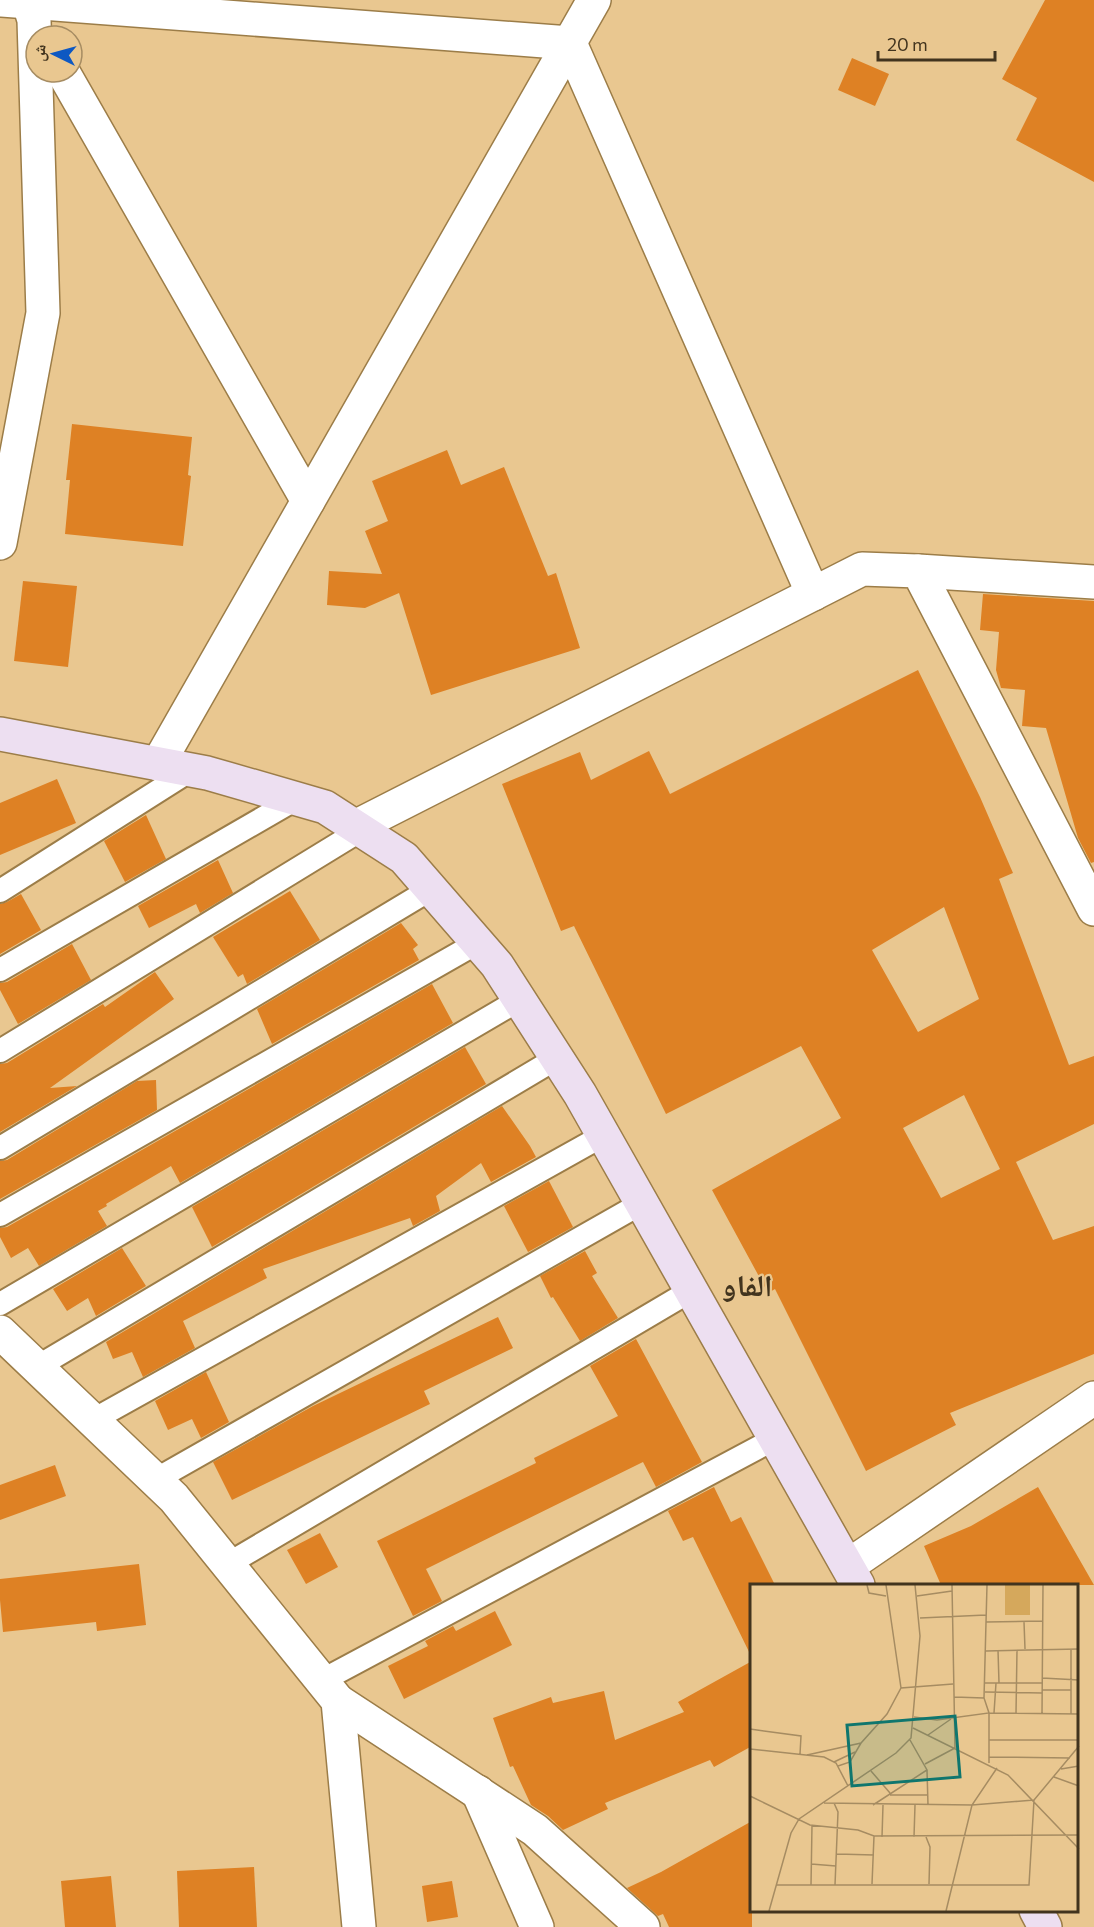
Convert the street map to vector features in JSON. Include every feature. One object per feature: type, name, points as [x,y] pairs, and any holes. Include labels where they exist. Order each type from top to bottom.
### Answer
[{"type":"street","points":[[158,764],[594,0]]},
{"type":"street","points":[[0,543],[43,313],[27,11],[570,43]]},
{"type":"street","points":[[570,43],[813,594]]},
{"type":"street","points":[[70,84],[308,501]]},
{"type":"street","points":[[358,829],[862,569],[1094,582]]},
{"type":"street","points":[[918,571],[1094,909]]},
{"type":"street","points":[[0,734],[191,770],[325,807],[404,858],[497,965],[557,1058],[604,1135],[853,1575],[1094,1398]]},
{"type":"street","points":[[0,1332],[174,1498],[330,1691],[536,1830],[644,1927]]},
{"type":"street","points":[[330,1691],[359,1927]]},
{"type":"street","points":[[478,1792],[537,1927]]},
{"type":"street","points":[[1037,1912],[1045,1927]]},
{"type":"lane","points":[[0,891],[191,770]]},
{"type":"lane","points":[[0,970],[296,799]]},
{"type":"lane","points":[[0,1051],[358,829]]},
{"type":"lane","points":[[0,1148],[431,889]]},
{"type":"lane","points":[[0,1215],[477,943]]},
{"type":"lane","points":[[0,1305],[519,1000]]},
{"type":"lane","points":[[37,1367],[557,1058]]},
{"type":"lane","points":[[93,1420],[604,1135]]},
{"type":"lane","points":[[155,1480],[642,1203]]},
{"type":"lane","points":[[228,1564],[692,1290]]},
{"type":"lane","points":[[330,1691],[776,1438]]},
{"type":"building","points":[[1045,0],[1094,0],[1094,182],[1016,140],[1037,98],[1002,79]]},
{"type":"building","points":[[852,58],[889,74],[875,106],[838,90]]},
{"type":"building","points":[[72,424],[192,437],[188,475],[191,476],[183,546],[65,534],[70,480],[66,480]]},
{"type":"building","points":[[447,450],[461,485],[504,467],[548,576],[556,573],[580,648],[431,695],[399,593],[365,608],[327,605],[329,571],[382,574],[365,531],[388,521],[372,481]]},
{"type":"building","points":[[23,581],[77,586],[68,667],[14,661]]},
{"type":"building","points":[[983,594],[1094,601],[1094,862],[1091,863],[1078,838],[1046,728],[1022,726],[1025,690],[1001,688],[996,670],[999,632],[980,630]]},
{"type":"building","points":[[918,670],[980,797],[1013,873],[999,879],[1069,1065],[1094,1056],[1094,1124],[1016,1162],[1053,1240],[1094,1226],[1094,1354],[950,1413],[956,1425],[866,1471],[775,1289],[768,1293],[712,1190],[841,1118],[801,1046],[666,1114],[574,926],[561,931],[502,784],[580,752],[591,780],[649,751],[670,794]],"holes":[[[944,907],[979,999],[918,1032],[872,950]],[[964,1095],[1000,1169],[941,1198],[903,1128]]]},
{"type":"building","points":[[57,779],[76,823],[0,855],[0,803]]},
{"type":"building","points":[[146,815],[166,859],[125,882],[104,841]]},
{"type":"building","points":[[218,860],[233,893],[200,913],[196,904],[149,928],[138,906]]},
{"type":"building","points":[[290,891],[320,940],[247,984],[243,974],[238,977],[213,937]]},
{"type":"building","points":[[21,894],[41,930],[0,954],[0,904]]},
{"type":"building","points":[[401,923],[418,945],[413,949],[419,960],[272,1044],[257,1009]]},
{"type":"building","points":[[72,944],[91,980],[18,1024],[0,990],[0,983],[7,982]]},
{"type":"building","points":[[155,972],[174,999],[50,1088],[77,1086],[0,1132],[0,1064],[7,1063],[103,1004],[105,1007]]},
{"type":"building","points":[[432,984],[453,1023],[180,1183],[171,1166],[106,1204],[107,1206],[98,1211],[107,1226],[39,1266],[28,1248],[11,1258],[0,1237],[0,1228],[7,1227]]},
{"type":"building","points":[[465,1047],[486,1084],[212,1247],[192,1207]]},
{"type":"building","points":[[156,1080],[157,1110],[0,1199],[0,1161],[7,1160],[137,1081]]},
{"type":"building","points":[[502,1106],[536,1157],[491,1182],[481,1163],[436,1196],[440,1211],[413,1226],[410,1218],[263,1269],[267,1278],[183,1321],[195,1348],[143,1377],[132,1352],[113,1359],[106,1342]]},
{"type":"building","points":[[549,1181],[573,1227],[528,1252],[504,1206]]},
{"type":"building","points":[[122,1248],[146,1286],[96,1316],[88,1298],[67,1311],[53,1289]]},
{"type":"building","points":[[585,1251],[597,1273],[592,1276],[618,1318],[580,1341],[553,1297],[551,1298],[540,1276]]},
{"type":"building","points":[[498,1317],[513,1348],[424,1391],[430,1404],[232,1500],[213,1462],[313,1406]]},
{"type":"building","points":[[636,1339],[702,1462],[656,1487],[643,1462],[426,1569],[442,1601],[413,1616],[377,1541],[536,1463],[534,1458],[618,1416],[590,1366]]},
{"type":"building","points":[[206,1372],[229,1422],[201,1438],[192,1419],[168,1430],[155,1401]]},
{"type":"building","points":[[55,1465],[66,1496],[0,1520],[0,1485]]},
{"type":"building","points":[[714,1487],[731,1522],[741,1517],[774,1584],[750,1584],[750,1654],[693,1537],[683,1541],[668,1511]]},
{"type":"building","points":[[1038,1487],[1094,1585],[941,1584],[924,1546],[971,1526]]},
{"type":"building","points":[[320,1533],[338,1567],[306,1584],[287,1550]]},
{"type":"building","points":[[139,1564],[146,1625],[97,1631],[96,1622],[3,1632],[0,1579]]},
{"type":"building","points":[[495,1611],[512,1645],[404,1699],[388,1666],[428,1646],[425,1641],[453,1626],[456,1631]]},
{"type":"building","points":[[750,1662],[750,1747],[714,1767],[710,1760],[605,1803],[608,1809],[563,1830],[531,1805],[513,1766],[510,1767],[493,1718],[551,1697],[553,1703],[604,1691],[615,1740],[684,1712],[678,1702]]},
{"type":"building","points":[[750,1822],[752,1927],[669,1927],[663,1914],[658,1916],[627,1888],[661,1872]]},
{"type":"building","points":[[254,1867],[257,1927],[179,1927],[177,1871]]},
{"type":"building","points":[[111,1876],[116,1927],[65,1927],[61,1881]]},
{"type":"building","points":[[452,1881],[458,1917],[427,1922],[422,1886]]},
{"type":"district","name":"الفاو","points":[[747,1286]]}]
